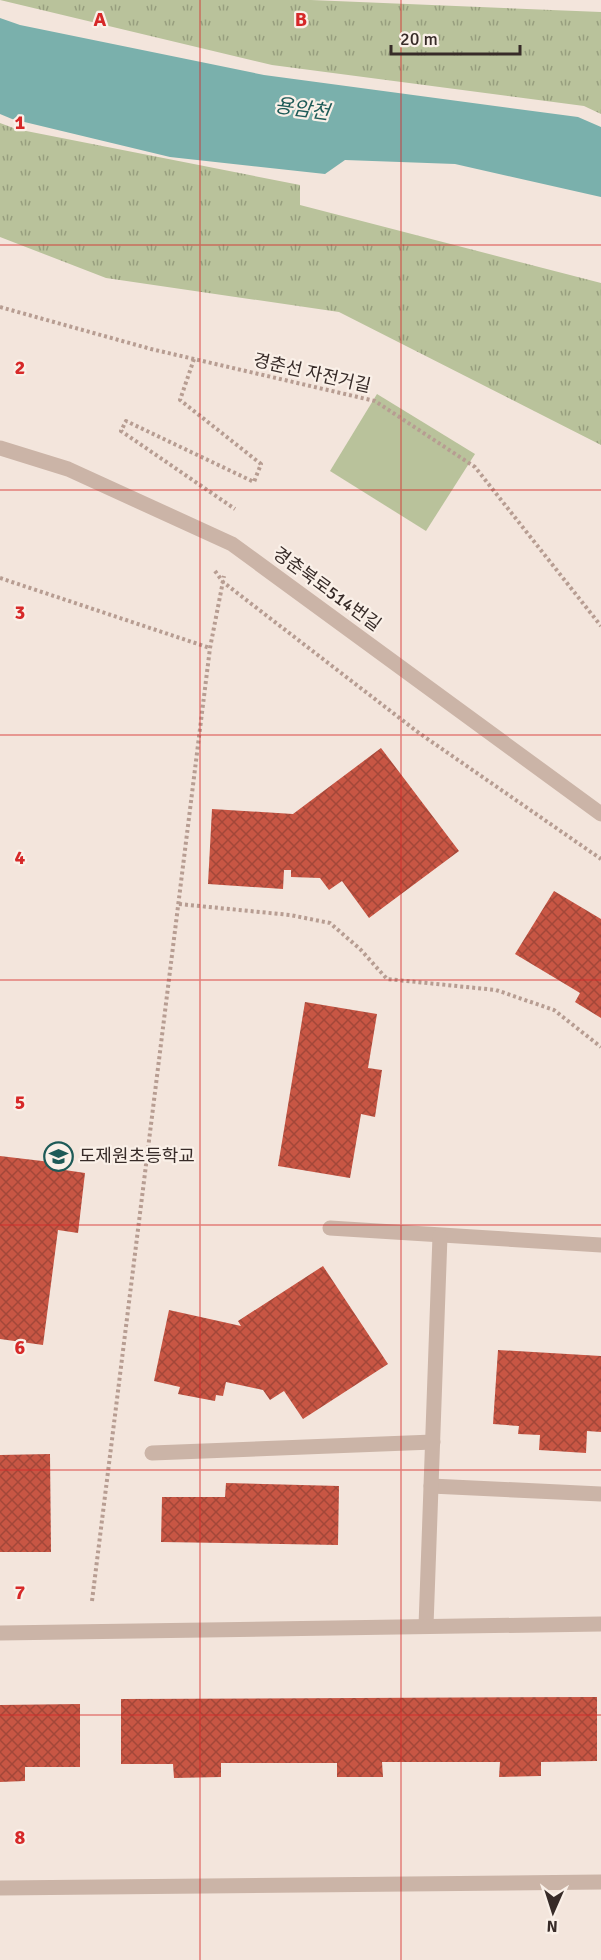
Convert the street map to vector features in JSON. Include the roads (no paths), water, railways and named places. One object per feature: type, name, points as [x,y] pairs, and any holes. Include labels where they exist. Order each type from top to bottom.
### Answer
[{"type":"street","name":"경춘북로514번길","points":[[0,448],[68,469],[232,544],[601,814]]},
{"type":"street","points":[[330,1228],[601,1245]]},
{"type":"street","points":[[426,1626],[440,1236]]},
{"type":"street","points":[[152,1453],[433,1442]]},
{"type":"street","points":[[431,1486],[601,1494]]},
{"type":"street","points":[[0,1633],[601,1624]]},
{"type":"street","points":[[0,1887],[601,1882]]},
{"type":"water","name":"용암천","points":[[0,18],[20,25],[264,75],[578,117],[601,127],[601,197],[455,164],[345,160],[325,174],[170,157],[12,119],[0,114]]},
{"type":"place","name":"도제원초등학교","points":[[58,1156]]}]
